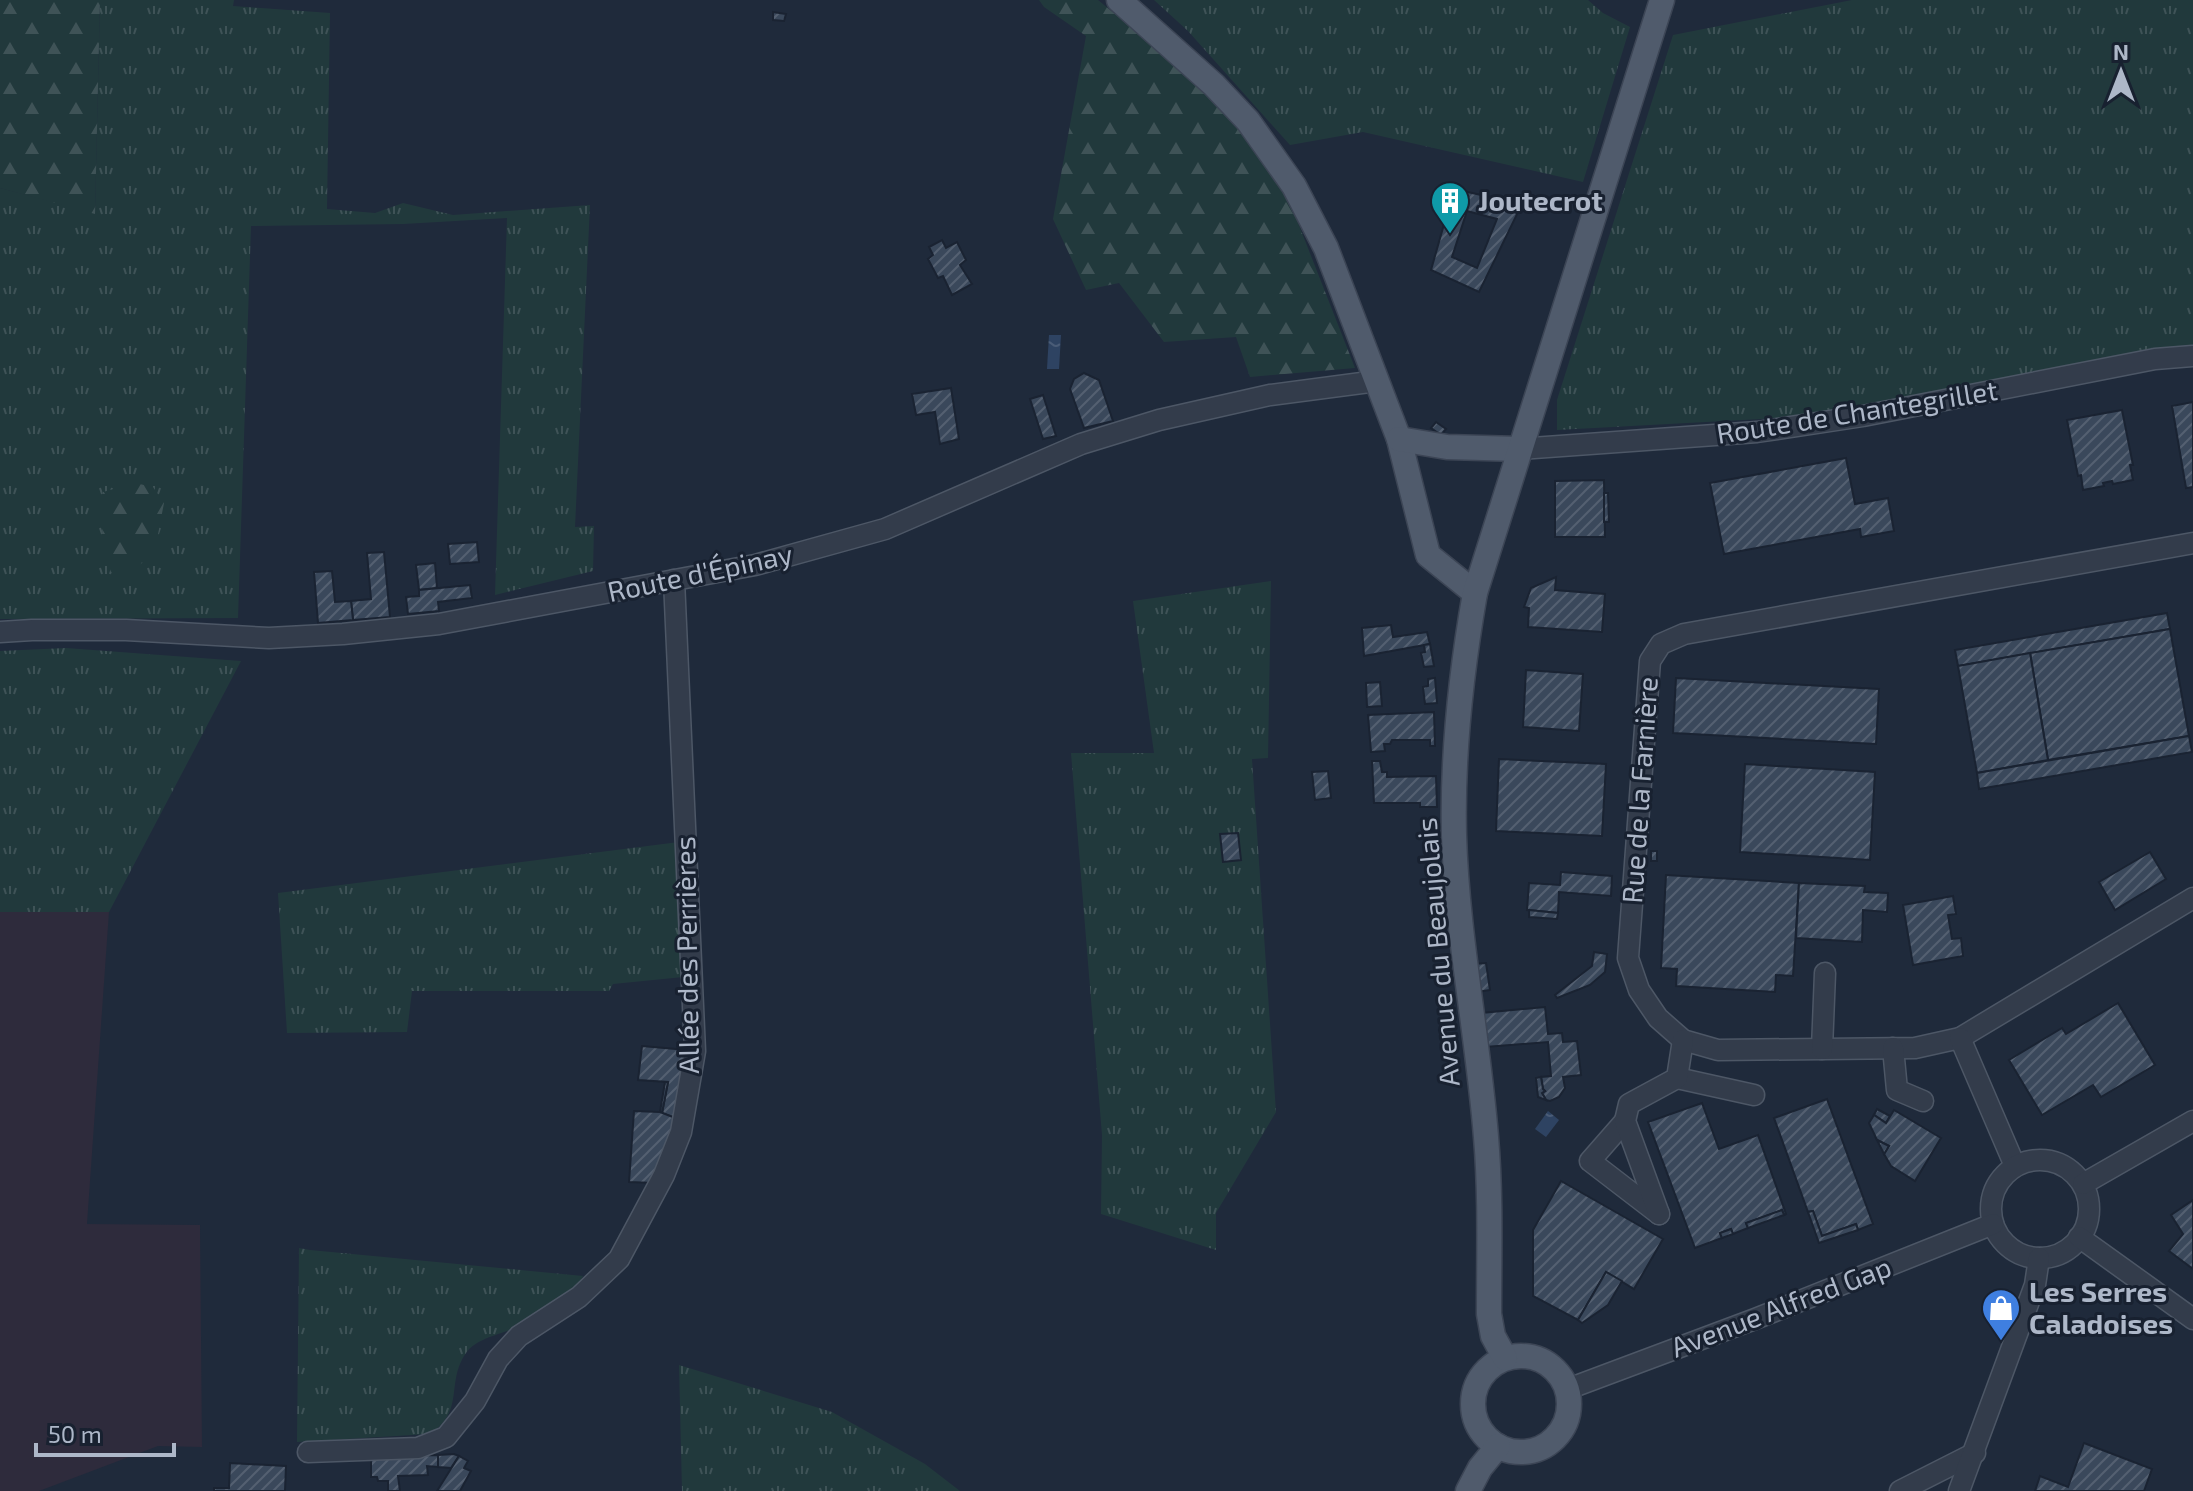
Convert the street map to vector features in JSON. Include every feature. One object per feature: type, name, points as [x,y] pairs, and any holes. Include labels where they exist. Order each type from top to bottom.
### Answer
[{"type":"main road","points":[[1119,0],[1214,85],[1248,121],[1294,186],[1326,248],[1399,439],[1428,555],[1475,593]]},
{"type":"main road","name":"Avenue du Beaujolais","points":[[1505,1358],[1493,1336],[1489,1314],[1486,1138],[1458,901],[1454,833],[1455,751],[1461,672],[1475,593],[1662,0]]},
{"type":"main road","points":[[1399,439],[1447,447],[1519,449]]},
{"type":"main road","points":[[1531,1355],[1556,1369],[1568,1389],[1569,1415],[1558,1436],[1539,1449],[1518,1452],[1498,1446],[1484,1435],[1474,1417],[1477,1383],[1488,1368],[1505,1358],[1531,1355]]},
{"type":"main road","points":[[1468,1491],[1480,1468],[1498,1446]]},
{"type":"street","name":"Route de Chantegrillet","points":[[1519,449],[1757,432],[1863,416],[2155,359],[2193,356]]},
{"type":"street","name":"Route d'Épinay","points":[[0,632],[126,630],[269,638],[439,624],[755,565],[885,529],[1081,444],[1159,420],[1270,395],[1377,381]]},
{"type":"street","name":"Rue de la Farnière","points":[[2193,543],[1684,634],[1661,644],[1650,661],[1628,958],[1639,990],[1658,1018],[1683,1040],[1718,1050],[1915,1048],[1960,1038],[2193,898]]},
{"type":"street","name":"Allée des Perrières","points":[[308,1452],[418,1448],[446,1437],[475,1401],[498,1359],[519,1336],[579,1297],[619,1259],[664,1175],[681,1132],[695,1051],[674,580]]},
{"type":"street","points":[[1822,1049],[1825,973]]},
{"type":"street","points":[[1960,1038],[2015,1166]]},
{"type":"street","points":[[1677,1078],[1683,1040]]},
{"type":"street","points":[[1893,1048],[1897,1090],[1923,1101]]},
{"type":"street","points":[[1625,1121],[1629,1104],[1677,1078],[1754,1095]]},
{"type":"street","points":[[2083,1184],[2193,1121]]},
{"type":"street","points":[[2034,1160],[2051,1161],[2072,1171],[2083,1184],[2089,1212],[2085,1229],[2071,1247],[2055,1255],[2039,1258],[2024,1255],[2009,1247],[1993,1224],[1993,1194],[2002,1178],[2015,1166],[2034,1160]]},
{"type":"street","name":"Avenue Alfred Gap","points":[[1568,1389],[1755,1319],[1993,1224]]},
{"type":"street","points":[[2079,1237],[2193,1319]]},
{"type":"street","points":[[1959,1491],[2035,1285],[2039,1258]]},
{"type":"street","points":[[1900,1491],[1975,1453]]},
{"type":"shaded area","points":[[0,912],[109,912],[87,1224],[200,1225],[202,1447],[158,1446],[39,1491],[0,1491]]},
{"type":"green space","points":[[0,0],[100,0],[95,214],[0,188]]},
{"type":"green space","points":[[100,0],[234,0],[233,6],[330,13],[327,209],[375,213],[403,203],[453,215],[590,205],[575,527],[594,526],[593,571],[495,595],[507,218],[403,224],[251,226],[238,618],[0,619],[0,188],[95,213]]},
{"type":"green space","points":[[1039,0],[1098,0],[1192,77],[1239,127],[1284,187],[1355,368],[1250,377],[1236,337],[1164,342],[1119,283],[1086,290],[1053,219],[1086,36],[1044,7]]},
{"type":"green space","points":[[1154,0],[1588,0],[1603,13],[1630,27],[1583,182],[1363,132],[1290,145],[1188,31]]},
{"type":"green space","points":[[1852,0],[2193,0],[2193,347],[2171,347],[1943,393],[1782,418],[1557,430],[1557,400],[1673,35]]},
{"type":"green space","points":[[135,483],[153,487],[164,503],[154,555],[133,569],[111,572],[102,545],[103,492]]},
{"type":"green space","points":[[1271,581],[1268,758],[1252,759],[1276,1112],[1216,1213],[1216,1250],[1101,1214],[1102,1135],[1071,753],[1154,753],[1133,601]]},
{"type":"green space","points":[[66,648],[241,661],[109,912],[0,912],[0,651]]},
{"type":"green space","points":[[679,842],[683,977],[613,984],[609,991],[412,991],[407,1032],[287,1033],[278,893]]},
{"type":"green space","points":[[299,1248],[583,1276],[570,1297],[520,1325],[482,1340],[466,1353],[460,1364],[447,1416],[429,1434],[297,1442]]},
{"type":"green space","points":[[679,1365],[832,1412],[925,1464],[960,1491],[682,1491]]},
{"type":"water","points":[[1049,335],[1061,335],[1059,369],[1047,369]]},
{"type":"water","points":[[1548,1111],[1559,1120],[1546,1137],[1535,1129]]},
{"type":"building","points":[[773,12],[786,14],[784,21],[773,20]]},
{"type":"building","name":"Joutecrot","points":[[1454,189],[1522,204],[1479,292],[1431,270]],"holes":[[[1467,211],[1497,219],[1477,268],[1452,257]]]},
{"type":"building","points":[[942,240],[946,248],[957,242],[966,260],[960,265],[972,284],[952,295],[943,276],[938,278],[928,259],[933,255],[929,247]]},
{"type":"building","points":[[1084,373],[1099,380],[1113,421],[1084,428],[1070,389],[1074,379]]},
{"type":"building","points":[[951,388],[959,439],[940,444],[935,412],[916,415],[912,394]]},
{"type":"building","points":[[1043,395],[1056,436],[1043,439],[1030,399]]},
{"type":"building","points":[[2193,402],[2193,487],[2186,488],[2172,406]]},
{"type":"building","points":[[2122,410],[2133,480],[2113,484],[2112,481],[2103,483],[2104,486],[2083,490],[2067,420]]},
{"type":"building","points":[[1436,422],[1446,429],[1441,435],[1431,428]]},
{"type":"building","points":[[1846,458],[1855,504],[1888,498],[1894,531],[1861,537],[1860,529],[1724,554],[1710,483]]},
{"type":"building","points":[[1604,480],[1605,537],[1555,537],[1555,481]]},
{"type":"building","points":[[1604,493],[1608,493],[1609,522],[1604,522]]},
{"type":"building","points":[[477,542],[479,562],[450,564],[448,544]]},
{"type":"building","points":[[384,552],[390,617],[353,620],[351,601],[371,599],[367,553]]},
{"type":"building","points":[[435,563],[437,588],[419,590],[416,565]]},
{"type":"building","points":[[332,571],[335,602],[351,601],[353,620],[318,623],[314,572]]},
{"type":"building","points":[[1556,577],[1555,590],[1605,594],[1602,632],[1528,627],[1529,608],[1524,607],[1531,588]]},
{"type":"building","points":[[470,585],[472,598],[438,602],[439,611],[408,614],[406,597],[419,596],[419,590]]},
{"type":"building","points":[[2167,613],[2170,629],[1958,666],[1955,650]]},
{"type":"building","points":[[1391,625],[1393,637],[1427,632],[1430,644],[1364,656],[1362,628]]},
{"type":"building","points":[[2170,629],[2189,736],[2048,760],[2030,653]]},
{"type":"building","points":[[1430,644],[1434,666],[1424,667],[1421,653],[1425,652],[1424,645]]},
{"type":"building","points":[[2030,653],[2048,760],[1977,773],[1958,666]]},
{"type":"building","points":[[1526,670],[1583,674],[1579,731],[1523,727]]},
{"type":"building","points":[[1435,678],[1437,703],[1425,704],[1423,687],[1428,686],[1428,679]]},
{"type":"building","points":[[1676,678],[1879,689],[1876,744],[1673,733]]},
{"type":"building","points":[[1380,682],[1382,706],[1367,707],[1366,683]]},
{"type":"building","points":[[1434,712],[1435,746],[1430,746],[1430,740],[1392,740],[1390,744],[1384,744],[1385,751],[1371,752],[1368,715]]},
{"type":"building","points":[[2189,736],[2192,752],[1979,789],[1977,773]]},
{"type":"building","points":[[1499,759],[1606,764],[1602,836],[1496,831]]},
{"type":"building","points":[[1372,761],[1380,761],[1382,772],[1387,772],[1387,777],[1436,776],[1437,807],[1420,807],[1420,803],[1374,803]]},
{"type":"building","points":[[1745,764],[1875,772],[1870,860],[1740,852]]},
{"type":"building","points":[[1328,771],[1331,798],[1315,800],[1312,772]]},
{"type":"building","points":[[1238,833],[1241,860],[1223,862],[1220,834]]},
{"type":"building","points":[[1651,851],[1657,851],[1657,861],[1651,861]]},
{"type":"building","points":[[2150,852],[2166,879],[2115,910],[2099,882]]},
{"type":"building","points":[[1561,872],[1612,876],[1611,896],[1559,892],[1558,913],[1527,910],[1529,883],[1560,885]]},
{"type":"building","points":[[1666,875],[1799,883],[1793,976],[1776,975],[1775,992],[1676,986],[1677,969],[1661,968]]},
{"type":"building","points":[[1799,883],[1865,886],[1864,892],[1888,893],[1887,912],[1863,910],[1862,942],[1796,938]]},
{"type":"building","points":[[1953,896],[1956,914],[1948,915],[1952,939],[1961,938],[1963,956],[1913,965],[1903,905]]},
{"type":"building","points":[[1529,910],[1558,913],[1557,919],[1529,917]]},
{"type":"building","points":[[1594,952],[1607,954],[1605,972],[1590,985],[1557,998],[1555,995],[1592,966]]},
{"type":"building","points":[[1486,963],[1490,990],[1477,992],[1473,964]]},
{"type":"building","points":[[2118,1003],[2155,1065],[2101,1097],[2093,1085],[2042,1115],[2009,1060],[2062,1028],[2066,1034]]},
{"type":"building","points":[[1545,1007],[1548,1034],[1562,1033],[1563,1042],[1577,1041],[1581,1075],[1563,1077],[1565,1088],[1559,1097],[1550,1101],[1542,1093],[1545,1091],[1541,1077],[1551,1076],[1548,1042],[1485,1047],[1481,1013]]},
{"type":"building","points":[[642,1046],[687,1050],[678,1119],[662,1113],[668,1082],[638,1080]]},
{"type":"building","points":[[1541,1077],[1545,1091],[1542,1093],[1546,1100],[1538,1097],[1536,1078]]},
{"type":"building","points":[[665,1082],[668,1082],[662,1113],[660,1112]]},
{"type":"building","points":[[1827,1099],[1873,1224],[1858,1230],[1856,1224],[1822,1236],[1813,1211],[1808,1212],[1774,1118]]},
{"type":"building","points":[[1702,1103],[1719,1149],[1758,1135],[1786,1214],[1782,1210],[1746,1223],[1748,1228],[1733,1234],[1731,1229],[1720,1233],[1722,1238],[1695,1248],[1648,1122]]},
{"type":"building","points":[[1877,1109],[1890,1116],[1886,1123],[1874,1115]]},
{"type":"building","points":[[1894,1110],[1941,1138],[1915,1181],[1891,1166],[1884,1154],[1889,1146],[1877,1140],[1869,1123],[1874,1115],[1886,1123]]},
{"type":"building","points":[[634,1111],[660,1112],[678,1119],[654,1183],[629,1182]]},
{"type":"building","points":[[1877,1140],[1889,1146],[1884,1154]]},
{"type":"building","points":[[1561,1181],[1663,1239],[1634,1289],[1606,1272],[1578,1320],[1533,1296],[1533,1230]]},
{"type":"building","points":[[2193,1200],[2193,1269],[2169,1251],[2183,1234],[2171,1215]]},
{"type":"building","points":[[1782,1210],[1784,1215],[1748,1228],[1746,1223]]},
{"type":"building","points":[[1813,1211],[1822,1236],[1856,1224],[1858,1230],[1819,1243],[1808,1212]]},
{"type":"building","points":[[1731,1229],[1733,1234],[1722,1238],[1720,1233]]},
{"type":"building","points":[[1606,1272],[1622,1281],[1608,1305],[1582,1323],[1578,1320]]},
{"type":"building","points":[[2084,1443],[2152,1469],[2144,1491],[2035,1491],[2040,1476],[2068,1487]]},
{"type":"building","points":[[438,1455],[459,1456],[451,1468],[438,1467]]},
{"type":"building","points":[[438,1455],[438,1467],[427,1466],[428,1475],[398,1476],[400,1491],[388,1491],[388,1481],[371,1477],[371,1456]]},
{"type":"building","points":[[459,1456],[468,1461],[464,1468],[471,1471],[460,1491],[437,1491]]},
{"type":"building","points":[[230,1463],[286,1466],[285,1491],[214,1491],[214,1488],[229,1488]]},
{"type":"place","name":"Joutecrot","points":[[1450,235]]},
{"type":"place","name":"Les Serres Caladoises","points":[[2001,1342]]}]
